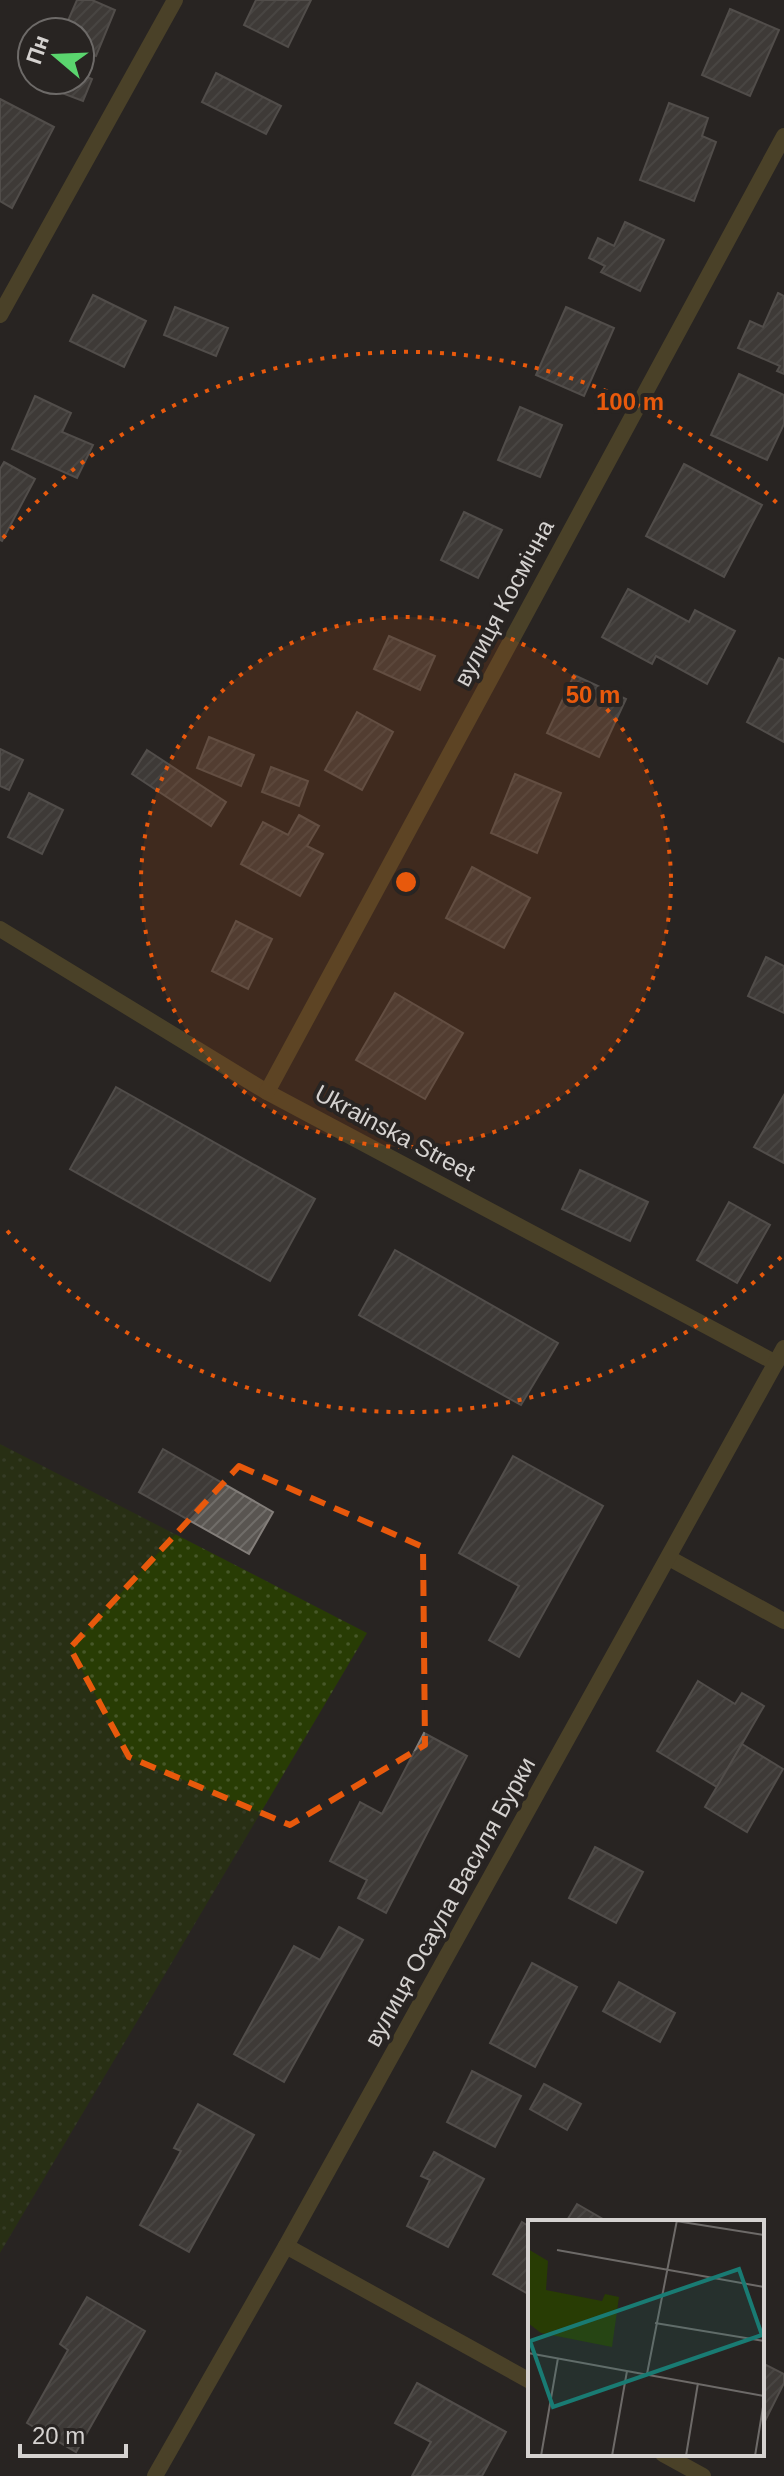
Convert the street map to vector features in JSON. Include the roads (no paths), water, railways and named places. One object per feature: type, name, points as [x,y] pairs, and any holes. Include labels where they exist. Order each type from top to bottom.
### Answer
[{"type":"street","points":[[0,315],[175,0]]},
{"type":"street","name":"вулиця Космічна","points":[[267,1092],[784,136]]},
{"type":"street","name":"Ukrainska Street","points":[[0,929],[267,1092],[780,1356]]},
{"type":"street","name":"вулиця Осаула Василя Бурки","points":[[155,2476],[780,1356]]},
{"type":"street","points":[[669,1558],[784,1621]]},
{"type":"street","points":[[286,2246],[528,2380]]},
{"type":"street","points":[[667,2456],[703,2476]]}]
